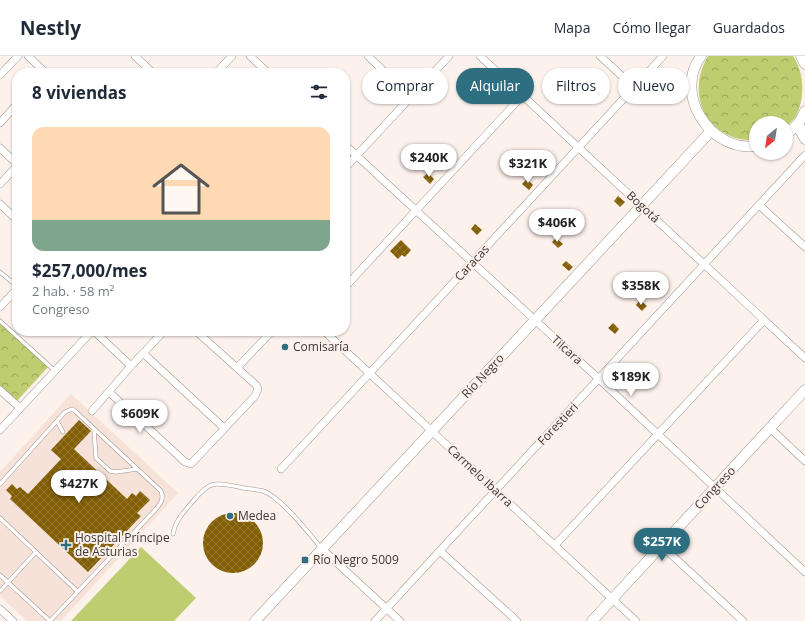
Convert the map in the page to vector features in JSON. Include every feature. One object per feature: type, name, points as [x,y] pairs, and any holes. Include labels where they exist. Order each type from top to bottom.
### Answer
[{"type":"main road","points":[[701,56],[694,73],[692,88],[694,103],[700,117],[711,131],[721,139],[736,145],[749,146]]},
{"type":"main road","points":[[801,56],[805,64]]},
{"type":"main road","points":[[793,129],[799,123],[805,112]]},
{"type":"main road","points":[[799,123],[805,140]]},
{"type":"main road","name":"Río Negro","points":[[255,621],[711,131]]},
{"type":"main road","name":"Congreso","points":[[592,621],[805,390]]},
{"type":"street","points":[[0,75],[18,56]]},
{"type":"street","points":[[28,56],[40,68]]},
{"type":"street","points":[[135,56],[148,68]]},
{"type":"street","points":[[221,68],[232,56]]},
{"type":"street","points":[[250,56],[263,68]]},
{"type":"street","points":[[368,56],[381,68]]},
{"type":"street","points":[[438,68],[449,56]]},
{"type":"street","name":"Bogotá","points":[[480,56],[493,68]]},
{"type":"street","points":[[600,56],[618,72]]},
{"type":"street","name":"Caracas","points":[[652,68],[663,56]]},
{"type":"street","points":[[350,163],[404,104]]},
{"type":"street","points":[[350,282],[515,104]]},
{"type":"street","name":"Bogotá","points":[[533,104],[805,358]]},
{"type":"street","name":"Caracas","points":[[281,469],[618,104]]},
{"type":"street","points":[[0,123],[12,110]]},
{"type":"street","points":[[0,148],[12,160]]},
{"type":"street","name":"Tilcara","points":[[350,150],[599,379],[805,572]]},
{"type":"street","name":"Forestieri","points":[[375,621],[805,156]]},
{"type":"street","points":[[0,184],[12,171]]},
{"type":"street","points":[[0,204],[12,215]]},
{"type":"street","points":[[759,205],[805,247]]},
{"type":"street","points":[[0,307],[12,293]]},
{"type":"street","points":[[555,545],[764,320]]},
{"type":"street","points":[[0,430],[88,336]]},
{"type":"street","points":[[98,336],[131,366]]},
{"type":"street","points":[[92,411],[159,336]]},
{"type":"street","points":[[109,392],[185,462],[191,464],[257,392],[256,385],[202,336]]},
{"type":"street","points":[[237,368],[265,336]]},
{"type":"street","name":"Carmelo Ibarra","points":[[329,336],[636,621]]},
{"type":"street","points":[[143,353],[224,428]]},
{"type":"street","points":[[0,390],[20,408]]},
{"type":"street","points":[[770,428],[805,461]]},
{"type":"street","points":[[662,546],[743,621]]},
{"type":"street","points":[[322,549],[400,621]]},
{"type":"street","points":[[440,551],[517,621]]},
{"type":"street","points":[[0,609],[13,621]]},
{"type":"lane","points":[[0,272],[12,283]]},
{"type":"lane","points":[[0,320],[12,331]]},
{"type":"lane","points":[[17,336],[55,371]]},
{"type":"lane","points":[[0,484],[65,412],[72,409],[138,469],[161,491],[163,496],[156,509],[50,621],[0,575]]},
{"type":"lane","points":[[57,421],[63,432]]},
{"type":"lane","points":[[94,430],[94,452],[96,458],[110,471],[116,472],[138,469]]},
{"type":"lane","points":[[173,534],[174,526],[202,491],[212,484],[224,484],[245,489],[264,491],[277,500],[299,522],[322,549]]},
{"type":"lane","points":[[0,518],[77,591]]},
{"type":"lane","points":[[0,591],[36,552]]},
{"type":"shaded area","name":"Hospital Príncipe de Asturias","points":[[71,394],[178,493],[61,621],[27,621],[0,596],[0,472]]},
{"type":"green space","points":[[708,56],[793,56],[802,78],[801,103],[795,118],[793,120],[793,116],[749,116],[749,140],[740,139],[727,134],[716,127],[707,117],[702,106],[699,94],[699,82],[702,69]]},
{"type":"green space","points":[[0,323],[12,334],[12,336],[14,336],[48,367],[16,402],[0,388]]},
{"type":"green space","points":[[141,547],[196,598],[174,621],[71,621]]},
{"type":"building","points":[[435,155],[441,161],[437,166],[430,160]]},
{"type":"building","points":[[428,173],[434,179],[430,184],[423,177]]},
{"type":"building","points":[[527,179],[533,185],[529,190],[522,184]]},
{"type":"building","points":[[618,196],[625,202],[620,207],[614,201]]},
{"type":"building","points":[[475,224],[482,230],[477,235],[471,229]]},
{"type":"building","points":[[556,238],[563,244],[558,248],[552,242]]},
{"type":"building","points":[[401,240],[411,250],[405,257],[402,255],[398,259],[390,251]]},
{"type":"building","points":[[566,261],[573,267],[569,271],[562,265]]},
{"type":"building","points":[[640,300],[647,306],[642,311],[636,305]]},
{"type":"building","points":[[613,323],[619,329],[615,334],[608,328]]},
{"type":"building","points":[[79,420],[91,431],[74,449],[127,499],[132,493],[136,496],[140,491],[150,500],[137,513],[141,516],[88,572],[10,499],[12,496],[6,490],[12,484],[17,489],[20,487],[28,494],[61,459],[51,450]]},
{"type":"building","points":[[227,513],[239,513],[250,518],[258,526],[263,537],[261,555],[250,568],[239,573],[227,573],[216,568],[208,560],[203,549],[203,537],[208,526],[216,518]]},
{"type":"place","name":"Comisaría","points":[[285,347]]},
{"type":"place","name":"Medea","points":[[230,516]]},
{"type":"place","name":"Hospital Príncipe de Asturias","points":[[66,545]]},
{"type":"place","name":"Río Negro 5009","points":[[305,560]]}]
